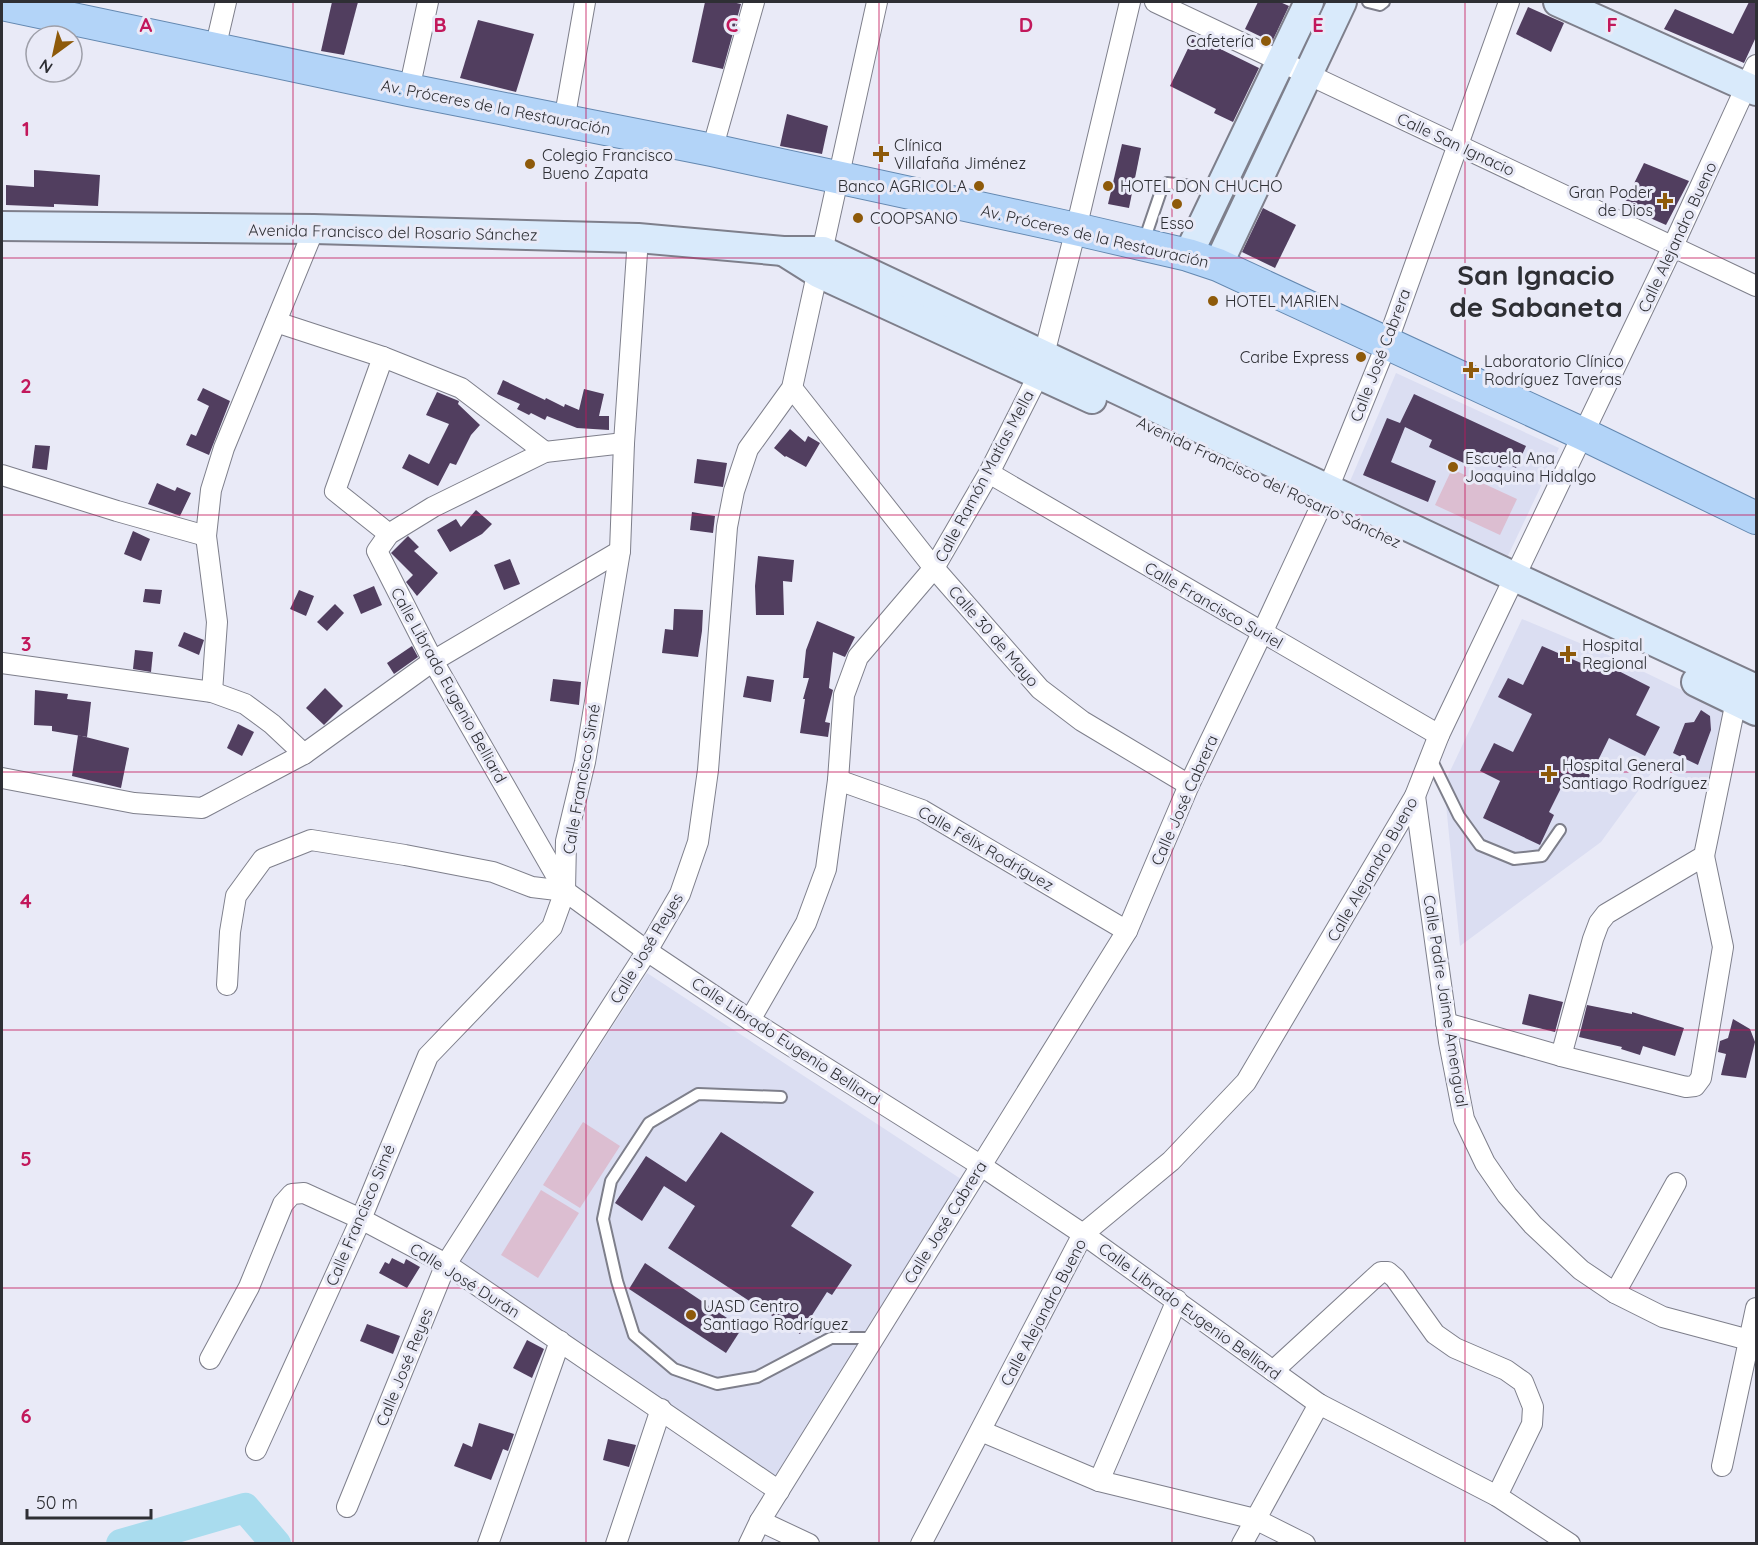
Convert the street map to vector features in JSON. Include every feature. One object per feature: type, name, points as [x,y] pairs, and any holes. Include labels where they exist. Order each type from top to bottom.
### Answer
[{"type":"main road","points":[[1188,255],[1308,2]]},
{"type":"main road","points":[[1218,265],[1342,2]]},
{"type":"main road","points":[[1558,2],[1753,81]]},
{"type":"main road","name":"Av. Próceres de la Restauración","points":[[2,4],[409,90],[712,150],[1188,255],[1218,265],[1387,343],[1756,518]]},
{"type":"main road","name":"Avenida Francisco del Rosario Sánchez","points":[[2,226],[314,229],[638,238],[783,251],[820,262],[1042,364],[1750,700]]},
{"type":"street","points":[[215,49],[226,2]]},
{"type":"street","points":[[409,90],[428,2]]},
{"type":"street","points":[[564,121],[585,2]]},
{"type":"street","points":[[712,150],[753,2]]},
{"type":"street","name":"Calle José Reyes","points":[[347,1507],[446,1264],[647,951],[680,894],[698,842],[708,770],[727,527],[734,491],[748,449],[792,388],[877,2]]},
{"type":"street","name":"Calle Ramón Matías Mella","points":[[750,1020],[806,923],[826,869],[838,780],[844,695],[858,657],[934,568],[989,473],[1042,364],[1130,2]]},
{"type":"street","name":"Calle San Ignacio","points":[[1155,2],[1756,286]]},
{"type":"street","name":"Calle José Cabrera","points":[[749,1544],[760,1521],[1127,931],[1189,785],[1324,498],[1387,343],[1509,2]]},
{"type":"street","name":"Calle Alejandro Bueno","points":[[921,1544],[1083,1234],[1171,1161],[1246,1082],[1416,796],[1439,735],[1753,81]]},
{"type":"street","points":[[212,692],[217,622],[206,537],[211,490],[224,448],[314,229]]},
{"type":"street","name":"Calle Francisco Simé","points":[[256,1450],[361,1219],[428,1056],[552,927],[565,891],[566,842],[585,762],[620,551],[624,443],[638,238]]},
{"type":"street","points":[[276,322],[383,357],[461,388],[545,452]]},
{"type":"street","points":[[383,357],[335,491],[389,534],[433,507],[545,452],[624,443]]},
{"type":"street","name":"Calle 30 de Mayo","points":[[792,388],[934,568],[1040,689],[1082,721],[1189,785]]},
{"type":"street","name":"Calle Francisco Suriel","points":[[989,473],[1439,735]]},
{"type":"street","points":[[2,474],[206,537]]},
{"type":"street","name":"Calle Librado Eugenio Belliard","points":[[389,534],[377,551],[433,661],[565,891],[647,951],[750,1020],[980,1165],[1083,1234],[1319,1404],[1497,1496],[1570,1544]]},
{"type":"street","points":[[2,778],[134,803],[202,808],[304,754],[433,661],[620,551]]},
{"type":"street","points":[[2,663],[212,692],[245,704],[272,724],[304,754]]},
{"type":"street","points":[[1446,1023],[1561,1056],[1686,1087],[1695,1086],[1701,1078],[1723,946],[1704,856],[1750,700]]},
{"type":"street","name":"Calle Félix Rodríguez","points":[[838,780],[922,810],[1127,931]]},
{"type":"street","name":"Calle Padre Jaime Amengual","points":[[1416,796],[1446,1023],[1464,1119],[1485,1163],[1507,1195],[1533,1225],[1581,1270],[1615,1293],[1663,1317],[1749,1340]]},
{"type":"street","points":[[227,985],[230,932],[236,896],[263,859],[311,840],[493,872],[532,887],[565,891]]},
{"type":"street","points":[[1561,1056],[1599,923],[1606,914],[1704,856]]},
{"type":"street","points":[[1615,1293],[1676,1183]]},
{"type":"street","name":"Calle José Durán","points":[[210,1359],[249,1287],[283,1204],[292,1194],[304,1193],[361,1219],[446,1264],[779,1491]]},
{"type":"street","points":[[1273,1371],[1381,1272],[1388,1272],[1395,1278],[1435,1334],[1455,1348],[1506,1370],[1523,1382],[1533,1407],[1532,1424],[1497,1496]]},
{"type":"street","points":[[1099,1480],[1177,1300]]},
{"type":"street","points":[[1722,1466],[1756,1308]]},
{"type":"street","points":[[489,1544],[560,1341]]},
{"type":"street","points":[[1242,1544],[1319,1404]]},
{"type":"street","points":[[616,1544],[661,1409]]},
{"type":"street","points":[[981,1431],[1099,1480],[1255,1520],[1305,1544]]},
{"type":"street","points":[[760,1521],[809,1544]]},
{"type":"lane","points":[[1368,2],[1380,5],[1384,2]]},
{"type":"lane","points":[[1143,244],[1162,188],[1167,183],[1219,189]]},
{"type":"lane","points":[[1430,757],[1459,816],[1480,845],[1514,858],[1542,856],[1560,830]]},
{"type":"lane","points":[[781,1097],[698,1094],[649,1123],[611,1181],[603,1219],[617,1281],[634,1335],[674,1369],[717,1384],[757,1377],[831,1338],[874,1338]]},
{"type":"shaded area","name":"Escuela Ana Joaquina Hidalgo","points":[[1396,373],[1559,448],[1505,562],[1348,486]]},
{"type":"shaded area","points":[[1452,469],[1517,499],[1500,535],[1435,505]]},
{"type":"shaded area","name":"Hospital General Santiago Rodríguez","points":[[1522,619],[1613,657],[1727,712],[1704,791],[1657,765],[1601,842],[1460,946],[1444,784]]},
{"type":"shaded area","points":[[647,973],[964,1181],[778,1479],[460,1262]]},
{"type":"shaded area","points":[[583,1122],[620,1146],[580,1208],[543,1185]]},
{"type":"shaded area","points":[[541,1190],[579,1213],[538,1278],[501,1255]]},
{"type":"building","points":[[332,2],[358,2],[344,55],[321,51]]},
{"type":"building","points":[[705,2],[741,4],[723,69],[692,62]]},
{"type":"building","points":[[1258,2],[1280,2],[1289,6],[1272,42],[1245,29]]},
{"type":"building","points":[[1749,2],[1756,2],[1756,37],[1744,63],[1664,29],[1675,9],[1733,34]]},
{"type":"building","points":[[1528,7],[1564,23],[1551,52],[1516,34]]},
{"type":"building","points":[[478,20],[534,34],[516,92],[460,78]]},
{"type":"building","points":[[1194,36],[1259,68],[1233,122],[1214,113],[1216,109],[1170,86]]},
{"type":"building","points":[[787,114],[828,126],[822,154],[780,146]]},
{"type":"building","points":[[1122,144],[1141,148],[1129,208],[1108,204]]},
{"type":"building","points":[[1644,163],[1689,181],[1666,225],[1623,206]]},
{"type":"building","points":[[34,170],[100,175],[98,206],[6,205],[6,185],[34,187]]},
{"type":"building","points":[[1263,208],[1296,225],[1275,268],[1242,252]]},
{"type":"building","points":[[503,380],[545,400],[546,398],[564,407],[565,404],[579,410],[584,389],[604,394],[599,416],[609,416],[609,430],[577,428],[547,416],[545,420],[531,413],[529,415],[517,409],[520,404],[497,394]]},
{"type":"building","points":[[203,388],[230,401],[209,455],[186,445],[191,434],[196,436],[209,406],[197,400]]},
{"type":"building","points":[[437,392],[459,401],[458,404],[480,425],[471,435],[456,465],[450,463],[438,486],[402,468],[409,454],[429,464],[449,424],[426,415]]},
{"type":"building","points":[[1414,394],[1526,446],[1516,468],[1504,462],[1501,468],[1471,454],[1466,464],[1429,447],[1432,440],[1405,427],[1391,462],[1436,481],[1428,502],[1363,475],[1387,418],[1400,423]]},
{"type":"building","points":[[790,429],[805,442],[808,436],[820,443],[806,467],[785,457],[774,448]]},
{"type":"building","points":[[35,445],[50,446],[47,470],[32,468]]},
{"type":"building","points":[[697,459],[727,463],[723,487],[694,483]]},
{"type":"building","points":[[157,483],[175,491],[177,487],[191,493],[180,516],[148,504]]},
{"type":"building","points":[[476,510],[492,524],[482,534],[450,552],[437,530],[456,519],[461,527]]},
{"type":"building","points":[[692,512],[715,516],[713,533],[690,530]]},
{"type":"building","points":[[133,531],[150,539],[141,561],[124,554]]},
{"type":"building","points":[[408,536],[419,547],[414,551],[438,573],[417,596],[406,582],[413,575],[391,553]]},
{"type":"building","points":[[758,556],[794,560],[792,582],[783,581],[784,615],[756,615],[755,586]]},
{"type":"building","points":[[510,559],[520,584],[504,590],[494,565]]},
{"type":"building","points":[[374,586],[382,605],[361,614],[353,595]]},
{"type":"building","points":[[145,589],[162,590],[160,604],[143,602]]},
{"type":"building","points":[[299,590],[314,596],[306,616],[290,609]]},
{"type":"building","points":[[335,604],[344,613],[327,631],[317,622]]},
{"type":"building","points":[[674,609],[703,610],[698,657],[662,653],[665,629],[673,630]]},
{"type":"building","points":[[817,621],[855,637],[845,657],[833,652],[829,688],[833,690],[825,722],[830,723],[828,737],[800,733],[805,699],[803,699],[809,678],[803,678],[806,650]]},
{"type":"building","points":[[184,632],[204,640],[199,655],[178,646]]},
{"type":"building","points":[[412,646],[418,657],[394,674],[387,663]]},
{"type":"building","points":[[1542,646],[1597,670],[1601,662],[1650,687],[1636,715],[1660,727],[1645,756],[1609,738],[1585,787],[1566,778],[1549,812],[1554,815],[1540,845],[1483,818],[1500,781],[1480,771],[1494,743],[1513,752],[1532,714],[1498,697],[1508,678],[1523,685]]},
{"type":"building","points":[[135,650],[153,652],[151,672],[133,669]]},
{"type":"building","points":[[747,676],[774,680],[771,702],[743,697]]},
{"type":"building","points":[[553,679],[581,682],[579,705],[550,701]]},
{"type":"building","points":[[325,688],[343,706],[324,725],[306,708]]},
{"type":"building","points":[[35,690],[68,694],[67,699],[91,702],[87,737],[52,731],[52,726],[34,725]]},
{"type":"building","points":[[1701,710],[1710,716],[1711,730],[1698,765],[1673,753],[1685,723],[1694,722]]},
{"type":"building","points":[[238,724],[254,732],[242,756],[227,748]]},
{"type":"building","points":[[78,735],[129,748],[121,788],[72,776]]},
{"type":"building","points":[[1529,994],[1563,1002],[1555,1032],[1522,1024]]},
{"type":"building","points":[[1587,1005],[1632,1014],[1632,1012],[1684,1028],[1675,1056],[1643,1046],[1640,1055],[1621,1049],[1622,1047],[1579,1037]]},
{"type":"building","points":[[1733,1019],[1750,1029],[1755,1042],[1746,1078],[1721,1075],[1726,1054],[1718,1052],[1720,1041],[1728,1038]]},
{"type":"building","points":[[721,1132],[814,1192],[791,1226],[852,1265],[832,1295],[827,1292],[800,1334],[668,1248],[695,1206],[664,1186],[642,1221],[615,1203],[646,1156],[686,1182]]},
{"type":"building","points":[[392,1258],[404,1264],[406,1259],[420,1267],[407,1288],[379,1273],[385,1262],[389,1264]]},
{"type":"building","points":[[645,1263],[742,1328],[726,1353],[629,1289]]},
{"type":"building","points":[[367,1324],[400,1336],[393,1354],[360,1341]]},
{"type":"building","points":[[527,1340],[544,1349],[532,1378],[513,1368]]},
{"type":"building","points":[[479,1423],[514,1434],[508,1451],[503,1449],[491,1480],[454,1466],[463,1443],[472,1447]]},
{"type":"building","points":[[608,1439],[636,1445],[629,1467],[603,1460]]},
{"type":"waterway","points":[[121,1544],[245,1508],[276,1544]]},
{"type":"place","name":"Cafetería","points":[[1266,41]]},
{"type":"place","name":"Clínica Villafaña Jiménez","points":[[881,154]]},
{"type":"place","name":"Colegio Francisco Bueno Zapata","points":[[530,164]]},
{"type":"place","name":"Banco AGRICOLA","points":[[979,186]]},
{"type":"place","name":"HOTEL DON CHUCHO","points":[[1108,186]]},
{"type":"place","name":"Gran Poder de Dios","points":[[1665,201]]},
{"type":"place","name":"Esso","points":[[1177,204]]},
{"type":"place","name":"COOPSANO","points":[[858,218]]},
{"type":"place","name":"HOTEL MARIEN","points":[[1213,301]]},
{"type":"place","name":"Caribe Express","points":[[1361,357]]},
{"type":"place","name":"Laboratorio Clínico Rodríguez Taveras","points":[[1471,370]]},
{"type":"place","name":"Escuela Ana Joaquina Hidalgo","points":[[1453,467]]},
{"type":"place","name":"Hospital Regional","points":[[1568,654]]},
{"type":"place","name":"Hospital General Santiago Rodríguez","points":[[1549,774]]},
{"type":"place","name":"UASD Centro Santiago Rodríguez","points":[[691,1315]]},
{"type":"district","name":"San Ignacio de Sabaneta","points":[[1536,291]]}]
